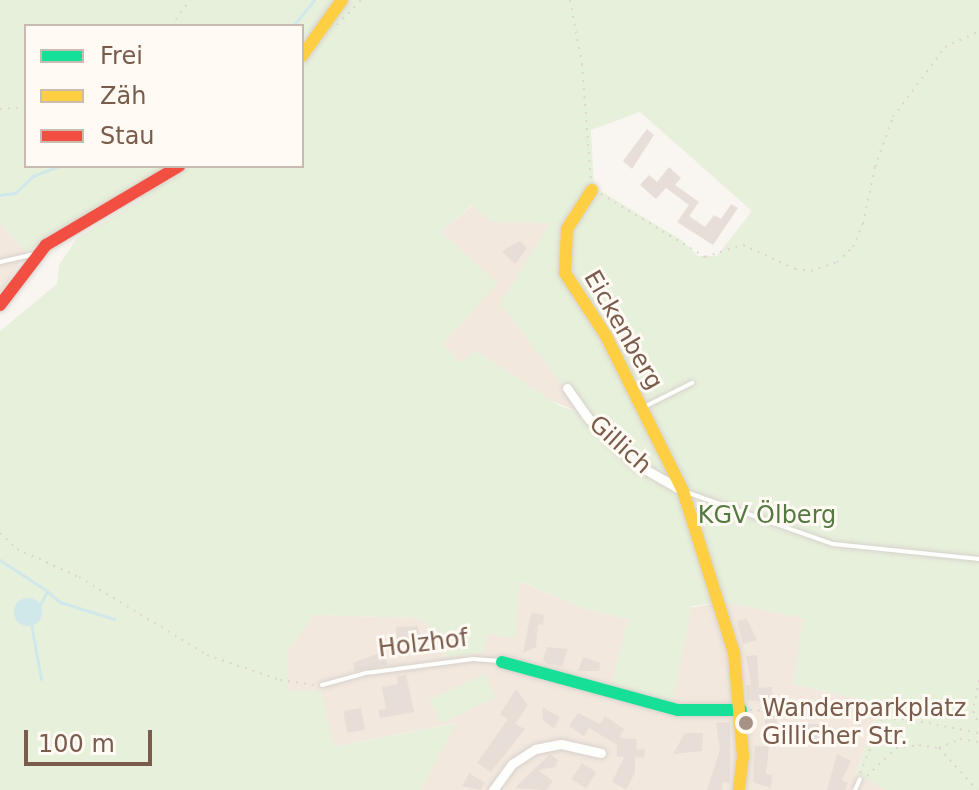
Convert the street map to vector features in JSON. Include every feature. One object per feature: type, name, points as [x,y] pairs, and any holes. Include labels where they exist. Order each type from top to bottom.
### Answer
[{"type":"street","points":[[304,53],[342,0]]},
{"type":"street","points":[[0,305],[36,254],[176,168]]},
{"type":"street","name":"Eickenberg","points":[[592,190],[567,229],[565,273],[606,336],[683,491],[734,653],[741,710],[739,790]]},
{"type":"street","name":"Gillich","points":[[567,388],[623,452],[650,475],[683,491]]},
{"type":"street","name":"Holzhof","points":[[502,662],[678,710],[741,710]]},
{"type":"street","points":[[493,790],[512,764],[535,749],[561,744],[601,753]]},
{"type":"lane","points":[[0,262],[36,254]]},
{"type":"lane","points":[[641,408],[692,383]]},
{"type":"lane","points":[[683,491],[833,544],[979,559]]},
{"type":"lane","name":"Holzhof","points":[[322,685],[366,673],[461,661],[502,662]]},
{"type":"lane","points":[[855,790],[862,780]]},
{"type":"path","points":[[172,24],[190,0]]},
{"type":"path","points":[[570,0],[582,64],[592,190],[705,257],[743,245],[795,269],[837,262],[853,247],[863,224],[875,167],[893,117],[939,53],[979,31]]},
{"type":"path","points":[[0,109],[24,107]]},
{"type":"path","points":[[0,533],[17,549],[79,577],[207,655],[280,680],[322,685]]},
{"type":"path","points":[[979,680],[973,711],[979,725]]},
{"type":"path","points":[[741,710],[802,709],[979,733]]},
{"type":"path","points":[[862,780],[882,719]]},
{"type":"path","points":[[862,780],[901,745],[939,748],[960,739],[979,742]]},
{"type":"path","points":[[939,748],[977,790]]},
{"type":"shaded area","points":[[473,205],[493,222],[551,223],[570,390],[586,415],[460,362],[443,344],[497,283],[441,232]]},
{"type":"shaded area","points":[[0,223],[26,252],[0,294]]},
{"type":"shaded area","points":[[519,581],[582,608],[628,619],[724,602],[804,618],[793,684],[880,704],[856,774],[888,790],[421,790],[455,723],[333,747],[288,692],[288,649],[314,615],[419,618],[442,637],[446,657],[463,654],[488,634],[515,637]]},
{"type":"green space","name":"KGV Ölberg","points":[[0,0],[979,0],[979,790],[888,790],[856,775],[880,704],[793,684],[803,618],[724,602],[678,491],[716,603],[692,606],[672,706],[610,688],[628,619],[582,608],[520,581],[515,638],[488,634],[483,652],[446,658],[442,637],[419,618],[314,615],[288,649],[288,691],[321,691],[334,747],[456,723],[421,790],[0,790],[0,331],[57,284],[59,265],[77,238],[142,199],[132,189],[26,252],[0,223]],"holes":[[[640,112],[752,211],[717,256],[698,256],[683,241],[594,187],[591,130]],[[472,205],[492,222],[550,223],[500,304],[585,414],[560,406],[477,351],[460,362],[443,344],[498,283],[441,232]]]},
{"type":"green space","points":[[485,674],[496,698],[441,723],[430,700]]},
{"type":"water","points":[[28,598],[38,602],[42,612],[38,622],[28,626],[18,622],[14,612],[18,602]]},
{"type":"building","points":[[647,129],[654,135],[632,169],[623,161]]},
{"type":"building","points":[[669,167],[681,178],[675,185],[699,202],[689,216],[705,227],[714,215],[721,219],[731,204],[738,208],[713,245],[677,222],[689,205],[666,188],[656,199],[640,185],[649,175],[657,182]]},
{"type":"building","points":[[520,241],[527,248],[515,264],[502,251]]},
{"type":"building","points":[[531,613],[544,615],[543,625],[538,624],[536,647],[523,653]]},
{"type":"building","points":[[747,619],[757,640],[743,644],[737,621]]},
{"type":"building","points":[[417,626],[423,641],[397,643],[396,627]]},
{"type":"building","points":[[547,647],[568,649],[562,666],[547,664],[543,659]]},
{"type":"building","points":[[385,651],[387,665],[355,671],[353,663]]},
{"type":"building","points":[[757,655],[759,688],[772,687],[773,703],[747,700],[746,685],[751,685],[746,656]]},
{"type":"building","points":[[583,657],[601,663],[599,671],[578,671]]},
{"type":"building","points":[[406,675],[414,712],[380,718],[378,710],[386,709],[382,687],[398,684],[397,677]]},
{"type":"building","points":[[516,689],[528,705],[515,724],[525,729],[491,772],[477,763],[508,719],[500,714]]},
{"type":"building","points":[[542,707],[560,717],[554,728],[543,720]]},
{"type":"building","points":[[361,708],[365,730],[347,733],[343,711]]},
{"type":"building","points":[[578,713],[600,724],[605,716],[624,729],[619,738],[637,739],[636,749],[645,750],[644,758],[635,757],[635,773],[626,789],[612,782],[624,757],[617,756],[617,745],[589,728],[584,736],[569,726]]},
{"type":"building","points":[[765,716],[777,716],[777,735],[765,735]]},
{"type":"building","points":[[730,722],[730,783],[723,782],[722,790],[707,790],[720,750],[716,723]]},
{"type":"building","points":[[804,724],[819,724],[819,739],[804,739]]},
{"type":"building","points":[[685,733],[703,733],[702,751],[673,754]]},
{"type":"building","points":[[755,746],[769,746],[766,774],[772,775],[771,788],[753,782]]},
{"type":"building","points":[[550,754],[558,760],[555,767],[538,770],[553,781],[546,790],[515,788]]},
{"type":"building","points":[[837,754],[851,761],[842,780],[848,783],[845,790],[827,790]]},
{"type":"building","points":[[582,763],[596,772],[586,788],[572,779]]},
{"type":"building","points":[[469,773],[485,783],[480,790],[462,786]]},
{"type":"waterway","points":[[295,24],[314,0]]},
{"type":"waterway","points":[[0,195],[15,193],[33,176],[54,168]]},
{"type":"waterway","points":[[0,560],[47,591],[39,607]]},
{"type":"waterway","points":[[48,592],[60,602],[114,619]]},
{"type":"waterway","points":[[31,624],[41,679]]},
{"type":"traffic: fast","points":[[502,662],[678,710],[741,710]]},
{"type":"traffic: slow","points":[[304,53],[342,0]]},
{"type":"traffic: slow","points":[[592,190],[567,229],[565,273],[606,336],[683,491],[734,653],[743,756],[739,790]]},
{"type":"traffic: jam","points":[[0,305],[46,245],[176,168]]},
{"type":"place","name":"Wanderparkplatz Gillicher Str.","points":[[746,723]]}]
